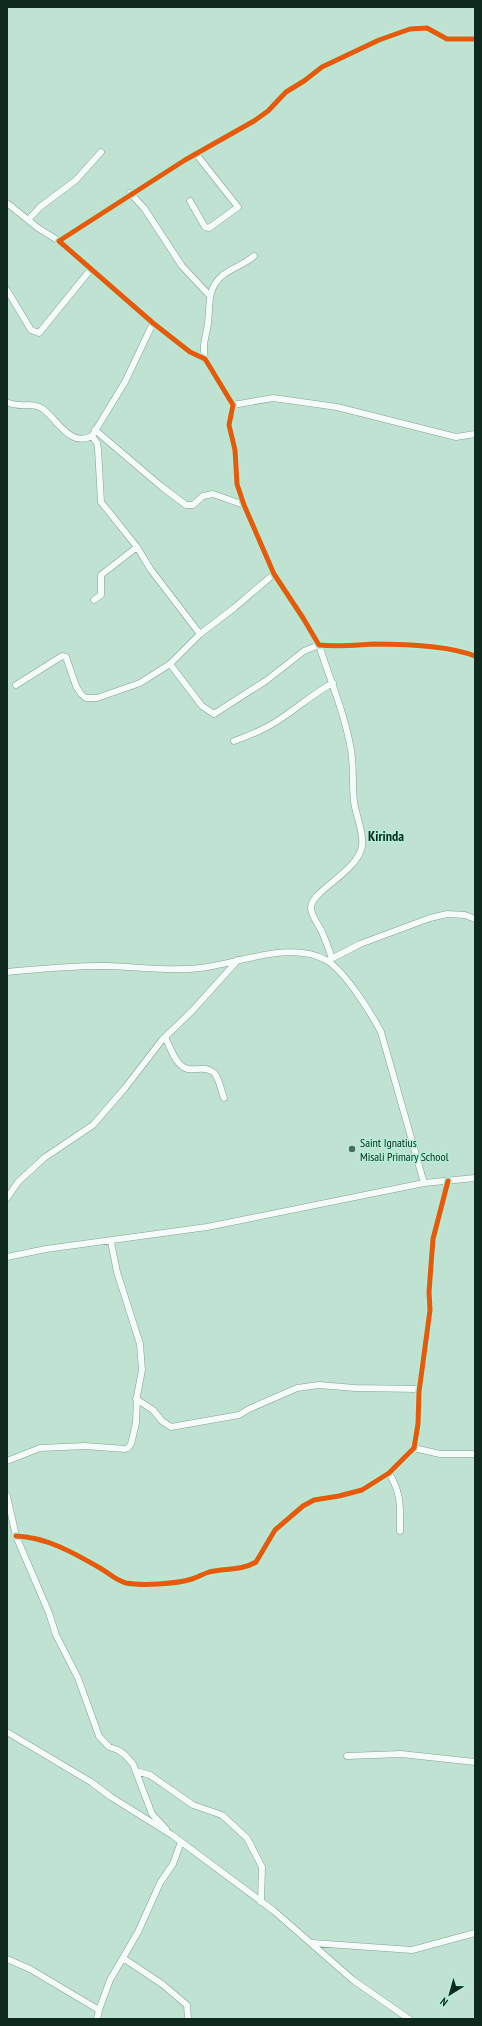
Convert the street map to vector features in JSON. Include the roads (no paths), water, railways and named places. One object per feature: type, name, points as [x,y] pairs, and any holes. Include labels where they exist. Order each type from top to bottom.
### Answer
[{"type":"street","points":[[59,241],[130,194],[254,121],[268,110],[286,92],[304,81],[322,67],[396,33],[424,28],[445,38],[475,39]]},
{"type":"street","points":[[28,220],[40,207],[76,180],[101,152]]},
{"type":"street","points":[[190,201],[205,227],[209,228],[238,206],[196,154]]},
{"type":"street","points":[[130,194],[144,208],[182,266],[210,296]]},
{"type":"street","points":[[7,203],[38,228],[59,241],[153,323],[190,352],[205,359]]},
{"type":"street","points":[[254,256],[222,276],[216,282],[210,296],[208,323],[203,348],[205,359],[232,405],[229,425],[235,450],[238,484],[244,505],[274,574],[303,618],[319,646],[332,683],[351,750],[354,801],[362,834],[362,846],[359,856],[353,865],[316,897],[311,904],[312,912],[322,931],[330,959],[371,1013],[381,1032],[424,1183]]},
{"type":"street","points":[[7,290],[31,330],[39,333],[91,269]]},
{"type":"street","points":[[7,402],[17,406],[30,405],[41,408],[70,435],[84,439],[92,436],[125,382],[153,323]]},
{"type":"street","points":[[232,405],[273,398],[337,407],[456,437],[475,434]]},
{"type":"street","points":[[95,430],[162,487],[186,505],[193,505],[203,496],[212,494],[244,505]]},
{"type":"street","points":[[92,436],[97,443],[98,449],[101,502],[137,547],[151,570],[200,634]]},
{"type":"street","points":[[94,600],[101,595],[101,575],[137,547]]},
{"type":"street","points":[[16,685],[55,659],[64,656],[80,694],[86,698],[97,698],[140,683],[170,664],[200,634],[234,608],[274,574]]},
{"type":"street","points":[[170,664],[202,706],[214,714],[267,680],[304,651],[319,646],[338,647],[376,644],[424,647],[453,650],[475,656]]},
{"type":"street","points":[[234,741],[256,733],[274,723],[318,691],[332,683]]},
{"type":"street","points":[[7,972],[95,966],[141,969],[201,968],[275,953],[314,955],[330,959],[360,944],[430,918],[448,914],[465,915],[475,919]]},
{"type":"street","points":[[7,1198],[18,1182],[44,1158],[93,1125],[165,1037],[192,1011],[238,960]]},
{"type":"street","points":[[165,1037],[176,1059],[187,1070],[206,1068],[211,1069],[215,1073],[224,1098]]},
{"type":"street","points":[[7,1257],[46,1249],[111,1242],[207,1227],[424,1183],[475,1178]]},
{"type":"street","points":[[16,1536],[41,1539],[56,1545],[101,1568],[116,1580],[126,1583],[176,1582],[219,1570],[239,1569],[251,1565],[256,1562],[275,1530],[303,1506],[314,1500],[362,1490],[389,1473],[414,1448],[418,1424],[419,1389],[430,1310],[429,1292],[433,1243],[448,1181]]},
{"type":"street","points":[[7,1461],[40,1448],[85,1446],[128,1448],[131,1444],[136,1422],[136,1399],[142,1370],[140,1344],[117,1272],[111,1242]]},
{"type":"street","points":[[136,1399],[153,1410],[162,1421],[171,1427],[239,1415],[296,1388],[319,1385],[355,1388],[419,1389]]},
{"type":"street","points":[[414,1448],[440,1454],[475,1454]]},
{"type":"street","points":[[389,1473],[398,1487],[400,1496],[400,1531]]},
{"type":"street","points":[[7,1496],[16,1536],[50,1613],[56,1635],[78,1678],[99,1736],[109,1747],[118,1750],[125,1755],[136,1771],[152,1814],[172,1835]]},
{"type":"street","points":[[7,1732],[91,1782],[172,1835],[313,1943],[353,1980],[409,2019]]},
{"type":"street","points":[[347,1756],[401,1754],[475,1762]]},
{"type":"street","points":[[136,1771],[150,1775],[193,1805],[222,1815],[247,1838],[262,1867],[261,1902]]},
{"type":"street","points":[[97,2019],[98,2010],[110,1980],[147,1914],[160,1883],[173,1864],[181,1842]]},
{"type":"street","points":[[313,1943],[412,1950],[475,1933]]},
{"type":"street","points":[[122,1958],[162,1984],[187,2005],[188,2019]]},
{"type":"street","points":[[7,1959],[30,1969],[98,2010]]},
{"type":"place","name":"Saint Ignatius Misali Primary School","points":[[352,1149]]},
{"type":"district","name":"Kirinda","points":[[386,836]]}]
